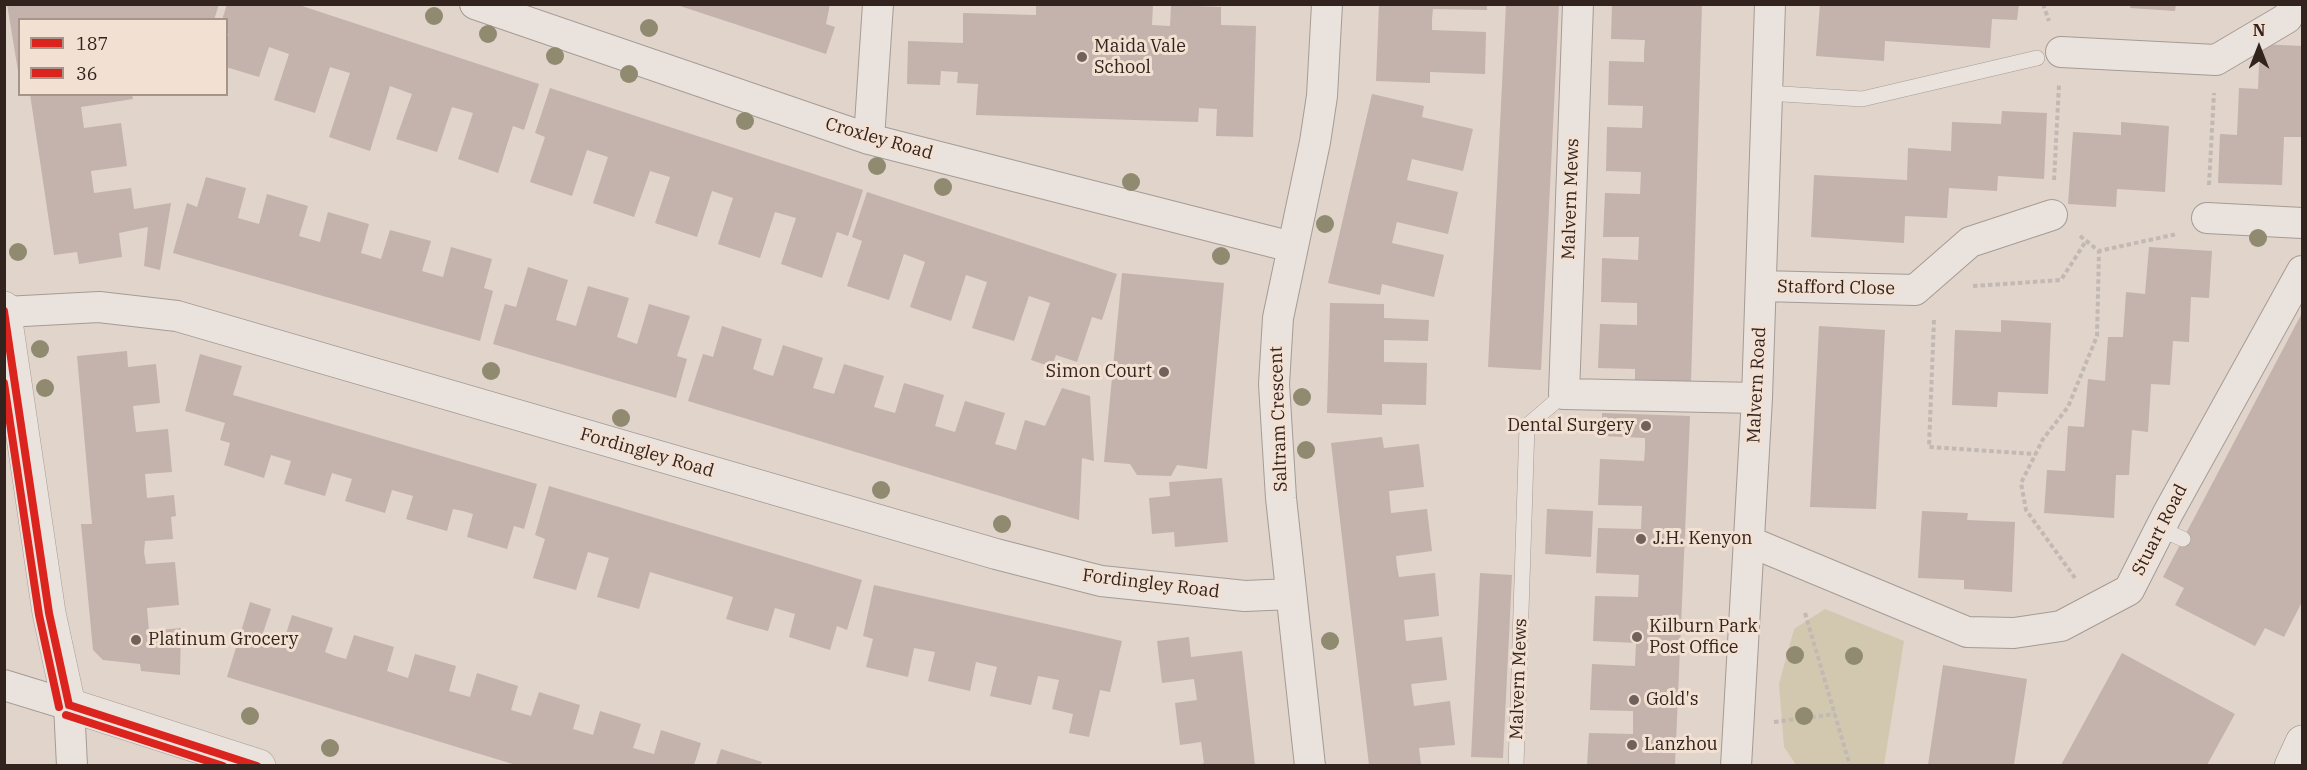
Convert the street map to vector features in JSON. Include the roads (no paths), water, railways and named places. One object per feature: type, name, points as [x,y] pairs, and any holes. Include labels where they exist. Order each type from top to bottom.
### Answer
[{"type":"street","name":"Croxley Road","points":[[475,4],[869,139],[1292,247]]},
{"type":"street","points":[[869,139],[878,4]]},
{"type":"street","name":"Saltram Crescent","points":[[1310,765],[1281,498],[1274,384],[1278,318],[1315,142],[1322,96],[1327,4]]},
{"type":"street","name":"Malvern Mews","points":[[1564,394],[1578,4]]},
{"type":"street","name":"Malvern Road","points":[[1736,765],[1756,398],[1770,4]]},
{"type":"street","points":[[2049,55],[2216,60],[2287,18],[2295,4]]},
{"type":"street","name":"Stafford Close","points":[[1761,286],[1915,290],[1970,242],[2052,215]]},
{"type":"street","points":[[2206,219],[2302,223]]},
{"type":"street","name":"Stuart Road","points":[[1748,541],[1967,632],[2014,633],[2061,626],[2130,590],[2171,534],[2302,271]]},
{"type":"street","name":"Fordingley Road","points":[[5,310],[99,307],[177,316],[996,554],[1101,581],[1245,596],[1291,594]]},
{"type":"street","points":[[5,310],[49,612],[69,705],[72,765]]},
{"type":"street","points":[[1564,394],[1756,398]]},
{"type":"street","points":[[4,686],[259,765]]},
{"type":"street","points":[[2291,765],[2302,741]]},
{"type":"lane","points":[[1767,93],[1862,99],[2049,55]]},
{"type":"lane","name":"Malvern Mews","points":[[1516,765],[1527,426],[1564,394]]},
{"type":"place","name":"Maida Vale School","points":[[1082,57]]},
{"type":"place","name":"Simon Court","points":[[1164,372]]},
{"type":"place","name":"Dental Surgery","points":[[1646,426]]},
{"type":"place","name":"J.H. Kenyon","points":[[1641,539]]},
{"type":"place","name":"Kilburn Park Post Office","points":[[1637,637]]},
{"type":"place","name":"Platinum Grocery","points":[[136,640]]},
{"type":"place","name":"Gold's","points":[[1634,700]]},
{"type":"place","name":"Lanzhou","points":[[1632,745]]}]
